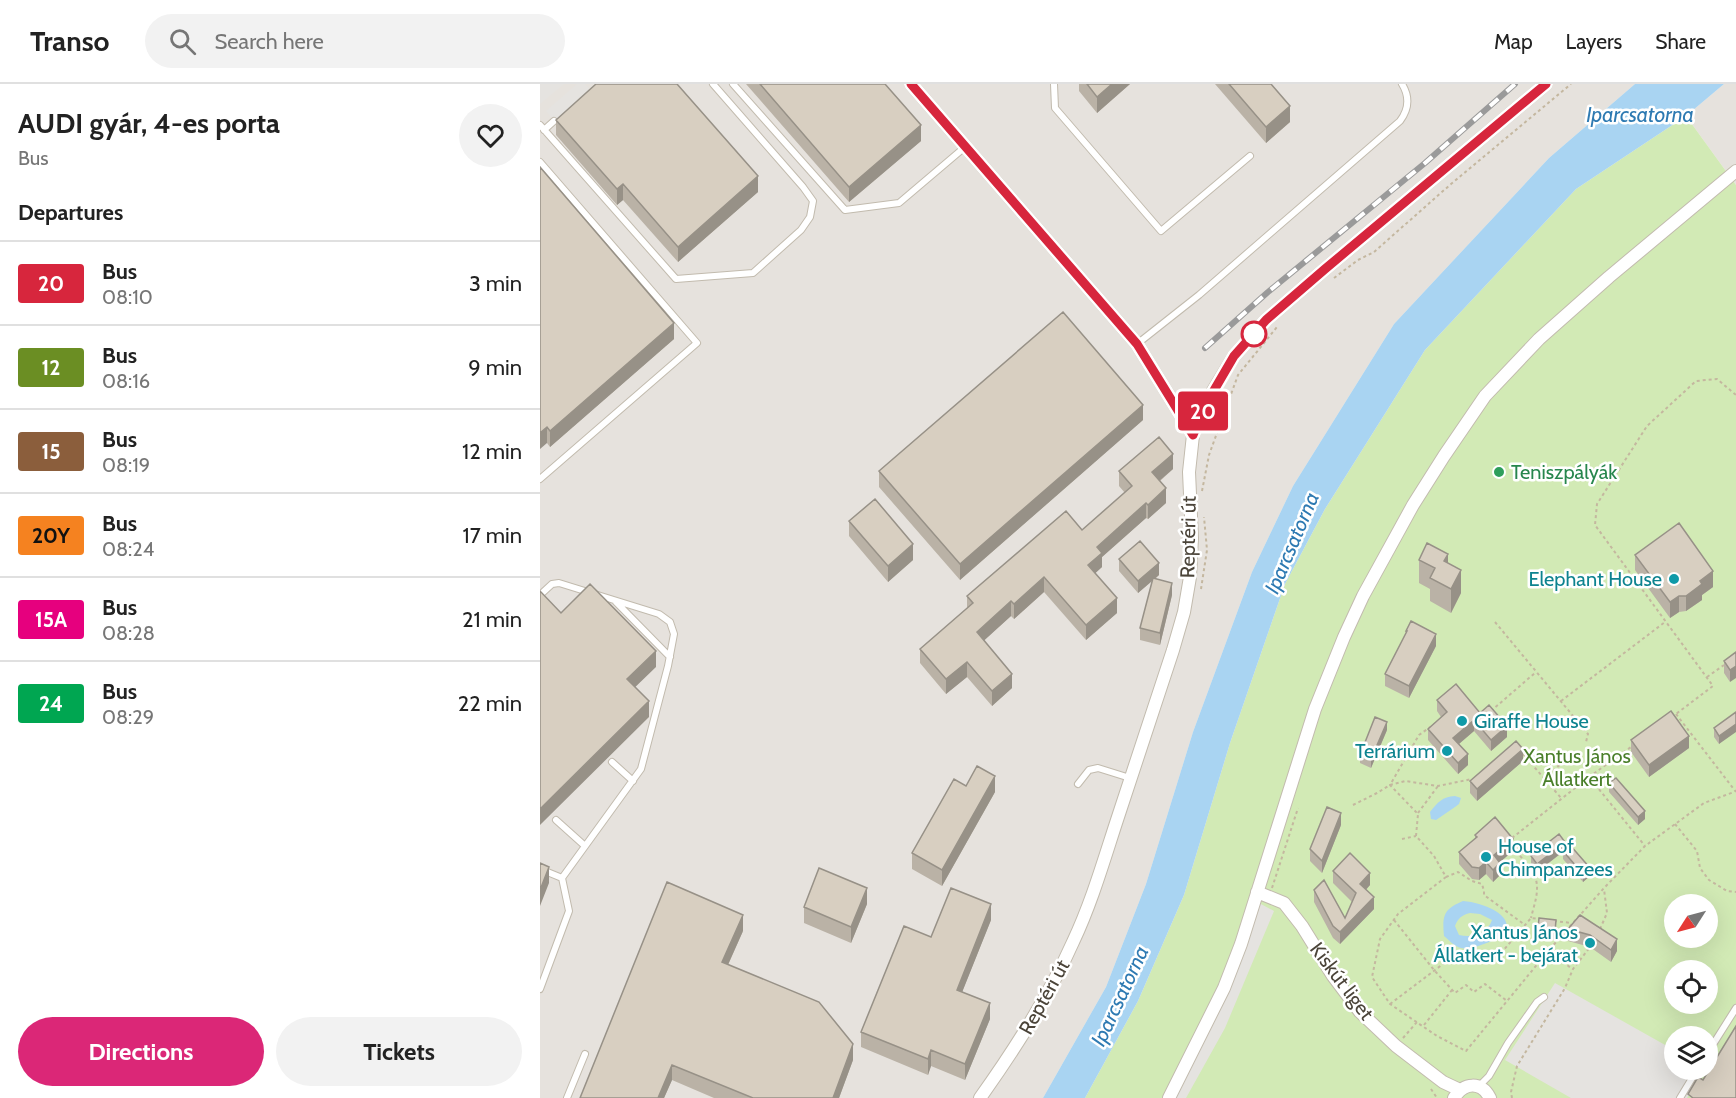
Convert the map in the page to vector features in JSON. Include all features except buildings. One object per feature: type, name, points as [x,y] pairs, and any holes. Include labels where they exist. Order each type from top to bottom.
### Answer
[{"type":"street","points":[[910,84],[1137,344],[1193,435]]},
{"type":"street","name":"Reptéri út","points":[[980,1098],[1030,1023],[1074,941],[1093,894],[1173,650],[1184,612],[1190,577],[1192,538],[1189,472],[1193,435],[1206,404],[1234,356],[1266,320],[1546,84]]},
{"type":"street","points":[[1169,1098],[1224,988],[1241,944],[1315,709],[1344,637],[1363,596],[1413,505],[1485,396],[1539,339],[1736,171]]},
{"type":"street","name":"Kiskút liget","points":[[1257,892],[1284,903],[1360,1012],[1396,1046],[1457,1094]]},
{"type":"street","points":[[1457,1094],[1465,1086],[1478,1086],[1486,1091],[1490,1098]]},
{"type":"lane","points":[[554,121],[542,128],[676,279],[753,273],[801,230],[810,217],[813,201],[713,84]]},
{"type":"lane","points":[[733,84],[844,210],[899,203],[964,147]]},
{"type":"lane","points":[[1054,84],[1055,108],[1161,231],[1250,156]]},
{"type":"lane","points":[[1137,344],[1199,295],[1400,121],[1406,112],[1408,102],[1402,84]]},
{"type":"lane","points":[[540,162],[697,343],[540,479]]},
{"type":"lane","points":[[540,595],[552,584],[559,583],[659,614],[670,622],[674,634],[641,769],[562,878],[569,911],[540,989]]},
{"type":"lane","points":[[614,600],[670,657]]},
{"type":"lane","points":[[612,762],[633,781]]},
{"type":"lane","points":[[1078,784],[1089,770],[1098,768],[1131,778]]},
{"type":"lane","points":[[556,820],[585,846]]},
{"type":"lane","points":[[540,869],[562,878]]},
{"type":"lane","points":[[1478,1086],[1489,1076],[1508,1043],[1537,1002],[1544,997]]},
{"type":"lane","points":[[1718,1037],[1736,1008]]},
{"type":"lane","points":[[567,1098],[585,1054]]},
{"type":"lane","points":[[1680,1098],[1691,1080]]},
{"type":"path","points":[[1332,280],[1358,260],[1374,252],[1571,84]]},
{"type":"path","points":[[1202,495],[1209,455],[1238,375],[1281,322]]},
{"type":"path","points":[[1666,721],[1713,686],[1595,525],[1597,504],[1647,426],[1696,381],[1717,379],[1736,395]]},
{"type":"path","points":[[1198,597],[1207,550],[1204,517]]},
{"type":"path","points":[[1495,622],[1588,734],[1586,742]]},
{"type":"path","points":[[1561,701],[1665,622]]},
{"type":"path","points":[[1707,677],[1726,663]]},
{"type":"path","points":[[1489,713],[1536,672]]},
{"type":"path","points":[[1525,924],[1484,895],[1482,884],[1458,872],[1446,877],[1398,914],[1380,939],[1372,977],[1390,1004],[1437,1036],[1466,1052],[1572,923],[1645,846],[1704,803],[1735,792],[1676,714]]},
{"type":"path","points":[[1390,785],[1419,735],[1438,722]]},
{"type":"path","points":[[1390,1004],[1447,961],[1473,953],[1502,951],[1531,918],[1537,890],[1536,879],[1530,868],[1508,842],[1637,742]]},
{"type":"path","points":[[1518,749],[1562,799]]},
{"type":"path","points":[[1545,779],[1575,751]]},
{"type":"path","points":[[1353,805],[1390,785],[1405,782],[1438,786],[1472,780],[1478,775]]},
{"type":"path","points":[[1589,777],[1645,846]]},
{"type":"path","points":[[1390,785],[1418,814]]},
{"type":"path","points":[[1438,786],[1418,814],[1416,836],[1434,856],[1446,877]]},
{"type":"path","points":[[1675,824],[1697,851],[1700,868],[1709,880],[1727,891],[1736,892]]},
{"type":"path","points":[[1402,839],[1416,836]]},
{"type":"path","points":[[1600,929],[1607,913],[1604,888]]},
{"type":"path","points":[[1531,918],[1541,920]]},
{"type":"path","points":[[1394,920],[1455,993],[1466,985],[1474,992],[1485,984],[1507,1001]]},
{"type":"path","points":[[1552,921],[1572,923]]},
{"type":"path","points":[[1512,1098],[1516,1066],[1565,988],[1573,969],[1590,947]]},
{"type":"path","points":[[1549,950],[1573,969]]},
{"type":"path","points":[[1423,1026],[1452,990]]},
{"type":"shaded area","points":[[540,84],[1635,84],[1549,158],[1394,324],[1293,486],[1252,572],[1193,732],[1146,884],[1106,987],[1043,1098],[540,1098]]},
{"type":"shaded area","points":[[540,84],[564,84],[540,104]]},
{"type":"shaded area","points":[[577,84],[585,84],[594,94],[558,125],[546,111]]},
{"type":"shaded area","points":[[1724,84],[1736,84],[1736,185],[1686,116]]},
{"type":"shaded area","points":[[1259,903],[1274,911],[1225,1028],[1186,1098],[1169,1098]]},
{"type":"shaded area","points":[[1555,983],[1664,1044],[1664,1080],[1699,1080],[1687,1098],[1571,1098],[1505,1060]]},
{"type":"green space","name":"Xantus János Állatkert","points":[[1686,116],[1736,185],[1736,1098],[1085,1098],[1138,1001],[1184,895],[1230,743],[1285,584],[1325,509],[1425,350],[1576,189]]},
{"type":"water","name":"Iparcsatorna","points":[[1635,84],[1724,84],[1686,116],[1576,189],[1425,350],[1325,509],[1285,584],[1230,743],[1184,895],[1138,1001],[1085,1098],[1043,1098],[1106,987],[1146,884],[1193,732],[1252,572],[1293,486],[1394,324],[1549,158]]},
{"type":"water","points":[[1455,796],[1461,798],[1459,804],[1436,820],[1431,819],[1430,812],[1438,803]]},
{"type":"water","points":[[1463,901],[1476,903],[1497,912],[1504,918],[1507,925],[1504,932],[1496,939],[1476,947],[1456,946],[1444,936],[1443,923],[1448,910]],"holes":[[[1470,913],[1480,914],[1492,920],[1487,929],[1474,935],[1459,935],[1455,926],[1459,919]]]},
{"type":"railway","points":[[1205,348],[1515,84]]},
{"type":"bus line","name":"20","points":[[911,84],[1137,344],[1193,435],[1206,404],[1234,356],[1266,320],[1546,84]]},
{"type":"place","name":"Teniszpályák","points":[[1499,472]]},
{"type":"place","name":"Elephant House","points":[[1674,579]]},
{"type":"place","name":"Giraffe House","points":[[1462,721]]},
{"type":"place","name":"Terrárium","points":[[1447,751]]},
{"type":"place","name":"House of Chimpanzees","points":[[1486,857]]},
{"type":"place","name":"Xantus János Állatkert - bejárat","points":[[1590,943]]}]
